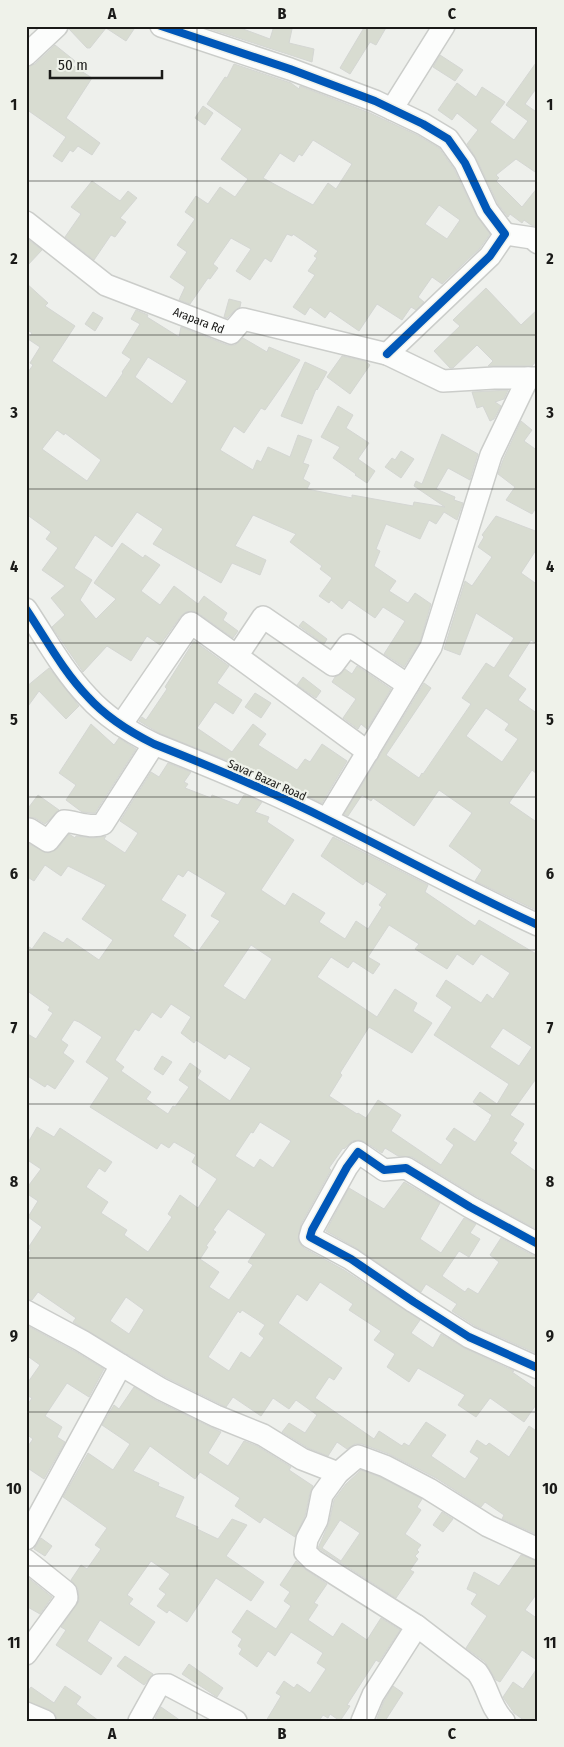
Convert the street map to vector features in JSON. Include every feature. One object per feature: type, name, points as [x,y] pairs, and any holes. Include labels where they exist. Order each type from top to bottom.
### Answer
[{"type":"street","points":[[26,55],[57,26]]},
{"type":"street","points":[[161,26],[290,69],[375,101],[448,138],[465,163],[487,210],[505,234],[532,238],[538,243]]},
{"type":"street","points":[[392,109],[444,26]]},
{"type":"street","name":"Arapara Rd","points":[[26,222],[106,285],[231,333],[243,319],[387,354]]},
{"type":"street","points":[[327,819],[431,647],[491,455],[533,378],[443,381],[387,354],[490,256],[505,234]]},
{"type":"street","name":"Savar Bazar Road","points":[[26,608],[69,675],[89,699],[121,725],[154,744],[270,792],[327,819],[442,879],[538,925]]},
{"type":"street","points":[[237,656],[263,617],[333,666],[348,646],[408,685]]},
{"type":"street","points":[[121,725],[191,623],[368,752]]},
{"type":"street","points":[[26,832],[29,830],[48,842],[64,821],[78,822],[96,827],[103,824],[154,744]]},
{"type":"street","points":[[538,1244],[406,1168],[384,1170],[358,1152],[347,1167],[312,1230],[310,1237],[351,1259],[414,1302],[469,1336],[538,1368]]},
{"type":"street","points":[[26,1311],[82,1341],[161,1389],[216,1416],[263,1436],[302,1459],[338,1473]]},
{"type":"street","points":[[26,1539],[121,1365]]},
{"type":"street","points":[[504,1721],[496,1713],[482,1679],[477,1672],[418,1626],[313,1560],[305,1552],[307,1540],[317,1520],[322,1495],[338,1473],[358,1456],[414,1481],[488,1526],[538,1549]]},
{"type":"street","points":[[26,1560],[66,1592],[67,1598],[26,1654]]},
{"type":"street","points":[[362,1721],[373,1694],[418,1626]]},
{"type":"street","points":[[139,1721],[159,1685],[163,1684],[236,1721]]},
{"type":"street","points":[[26,1714],[45,1721]]},
{"type":"building","points":[[69,26],[136,26],[126,41],[106,28],[90,48],[87,48],[69,29]]},
{"type":"building","points":[[201,26],[235,26],[270,39],[274,26],[292,29],[289,43],[314,49],[312,62]]},
{"type":"building","points":[[365,26],[387,26],[376,45],[370,42],[350,74],[340,68]]},
{"type":"building","points":[[55,45],[75,61],[72,65],[92,78],[66,118],[100,143],[92,155],[78,146],[73,152],[70,150],[62,162],[53,156],[66,137],[26,109],[26,67],[35,64]]},
{"type":"building","points":[[440,55],[463,70],[455,81],[433,67]]},
{"type":"building","points":[[538,60],[538,86],[525,104],[535,111],[538,107],[538,174],[516,159],[496,175],[499,178],[496,181],[522,207],[538,187],[538,227],[524,220],[522,223],[510,214],[508,217],[498,204],[476,158],[467,144],[478,130],[457,113],[452,120],[438,110],[457,83],[476,97],[482,87],[505,102],[490,122],[514,140],[528,121],[506,105]]},
{"type":"building","points":[[234,64],[291,83],[299,89],[300,86],[370,113],[417,135],[439,148],[454,169],[476,215],[490,234],[480,248],[442,284],[432,277],[418,297],[424,302],[416,310],[411,307],[402,320],[377,304],[359,331],[330,311],[325,318],[310,307],[305,315],[293,307],[315,275],[308,271],[317,258],[314,256],[318,251],[293,234],[292,236],[287,234],[271,262],[265,258],[250,280],[236,271],[251,249],[231,238],[213,264],[218,268],[210,279],[208,278],[190,304],[179,300],[185,287],[170,277],[187,252],[177,245],[195,219],[185,212],[196,196],[208,204],[220,187],[235,197],[248,179],[221,159],[242,129],[207,104],[225,77],[227,78]],"holes":[[[313,140],[352,164],[336,189],[328,183],[313,205],[263,178],[280,153],[294,162],[299,154],[302,156]],[[439,205],[460,220],[447,239],[425,224]]]},
{"type":"building","points":[[203,106],[213,113],[205,125],[195,118]]},
{"type":"building","points":[[92,181],[120,201],[128,191],[137,198],[120,218],[126,222],[115,237],[111,235],[94,260],[65,237],[81,214],[71,207]]},
{"type":"building","points":[[26,238],[42,250],[26,267]]},
{"type":"building","points":[[26,283],[48,303],[45,306],[75,326],[52,361],[106,398],[131,359],[122,353],[140,324],[131,319],[136,310],[148,315],[147,317],[179,337],[181,327],[227,345],[235,345],[243,338],[267,352],[269,347],[300,360],[265,410],[261,408],[244,433],[234,426],[220,450],[253,470],[257,460],[261,462],[268,447],[290,457],[298,435],[312,440],[303,463],[309,465],[303,479],[310,483],[307,489],[352,498],[352,495],[413,506],[414,502],[445,507],[414,486],[416,481],[422,484],[442,434],[478,454],[470,480],[448,468],[436,489],[455,497],[454,500],[463,503],[457,520],[444,512],[436,524],[429,520],[420,539],[386,524],[376,549],[380,551],[374,566],[396,581],[389,591],[408,603],[415,593],[431,604],[420,642],[404,667],[384,654],[405,621],[383,607],[375,618],[349,600],[342,609],[331,600],[329,603],[319,596],[332,578],[320,569],[322,566],[290,542],[296,534],[253,515],[235,546],[266,560],[260,575],[232,563],[221,583],[153,544],[163,529],[137,512],[112,547],[95,535],[74,568],[92,580],[80,600],[96,619],[116,599],[94,583],[122,543],[143,558],[145,555],[160,565],[141,591],[160,605],[174,586],[198,604],[204,596],[227,613],[223,620],[238,631],[233,638],[198,613],[193,611],[186,612],[160,645],[147,636],[131,661],[107,646],[83,672],[52,627],[65,615],[51,598],[65,586],[42,570],[58,548],[46,539],[51,532],[26,514],[26,375],[33,365],[30,363],[40,347],[28,339],[32,333],[26,329]],"holes":[[[148,357],[187,381],[172,404],[135,377]],[[57,430],[64,435],[65,433],[101,460],[87,481],[42,449]]]},
{"type":"building","points":[[486,288],[521,325],[538,309],[538,359],[532,366],[488,366],[493,361],[477,345],[453,368],[450,368],[434,351],[460,326],[453,320]]},
{"type":"building","points":[[229,299],[241,302],[240,307],[227,318],[224,317]]},
{"type":"building","points":[[93,312],[103,318],[95,331],[85,324]]},
{"type":"building","points":[[342,356],[365,361],[370,365],[350,394],[327,377]]},
{"type":"building","points":[[305,362],[327,372],[316,389],[302,424],[281,416]]},
{"type":"building","points":[[508,390],[504,399],[495,402],[501,406],[494,419],[490,421],[483,406],[477,408],[472,392]]},
{"type":"building","points":[[338,406],[353,415],[346,428],[369,443],[358,459],[375,471],[367,483],[333,458],[340,447],[321,437]]},
{"type":"building","points":[[521,421],[532,430],[524,441],[538,451],[538,505],[532,514],[506,500],[515,487],[498,474]]},
{"type":"building","points":[[401,451],[414,459],[401,478],[385,467],[392,458],[395,460]]},
{"type":"building","points":[[496,516],[538,532],[538,547],[521,573],[538,585],[538,645],[531,640],[508,676],[526,689],[518,700],[538,714],[538,775],[532,770],[509,803],[538,823],[538,911],[475,881],[482,870],[449,846],[472,813],[439,790],[414,826],[373,798],[371,801],[362,795],[348,816],[344,814],[424,683],[431,688],[386,755],[419,778],[471,704],[462,698],[486,663],[494,668],[514,638],[476,613],[460,655],[444,649],[465,581],[472,586],[492,557],[478,547],[484,537],[482,535]],"holes":[[[486,708],[509,724],[505,730],[518,739],[502,762],[466,736]]]},
{"type":"building","points":[[303,621],[327,639],[324,644],[299,626]]},
{"type":"building","points":[[194,641],[229,666],[217,683],[242,700],[233,714],[215,702],[197,728],[232,752],[253,724],[266,734],[258,745],[297,770],[305,759],[310,762],[322,744],[347,761],[322,803],[246,768],[159,733],[139,721],[142,717],[146,720],[167,689],[165,687]]},
{"type":"building","points":[[357,666],[391,689],[367,729],[361,724],[358,729],[343,718],[356,699],[332,682],[345,669],[352,674]]},
{"type":"building","points":[[49,668],[79,706],[66,719],[39,691],[26,709],[26,687]]},
{"type":"building","points":[[303,677],[321,691],[316,698],[297,685]]},
{"type":"building","points":[[255,693],[271,703],[261,718],[245,707]]},
{"type":"building","points":[[91,724],[114,745],[119,738],[136,749],[95,813],[82,812],[66,800],[76,785],[59,773]]},
{"type":"building","points":[[168,763],[191,772],[184,782],[188,784],[185,788],[211,798],[212,795],[238,805],[244,795],[262,802],[255,812],[269,817],[267,822],[294,840],[261,890],[285,906],[293,893],[325,913],[319,922],[345,939],[356,921],[368,929],[382,907],[379,905],[387,894],[366,881],[363,885],[321,856],[333,837],[428,885],[425,892],[475,926],[479,920],[538,955],[538,1076],[510,1115],[524,1124],[513,1141],[517,1143],[510,1153],[538,1173],[538,1230],[476,1196],[412,1157],[398,1156],[385,1148],[382,1153],[359,1140],[352,1141],[343,1148],[329,1168],[331,1170],[301,1224],[298,1239],[304,1248],[344,1270],[420,1320],[411,1333],[433,1348],[441,1334],[464,1348],[514,1371],[512,1372],[538,1390],[538,1402],[524,1422],[490,1398],[476,1417],[458,1405],[465,1395],[418,1368],[409,1382],[387,1367],[395,1354],[374,1340],[381,1331],[349,1310],[353,1304],[320,1282],[307,1301],[297,1294],[278,1323],[342,1368],[334,1380],[329,1377],[315,1398],[374,1439],[379,1431],[402,1446],[404,1443],[409,1446],[426,1422],[446,1435],[431,1456],[465,1479],[479,1458],[470,1452],[477,1440],[486,1446],[489,1443],[509,1457],[529,1426],[538,1432],[538,1535],[502,1519],[504,1515],[485,1502],[481,1507],[436,1478],[389,1454],[362,1444],[355,1444],[347,1449],[337,1442],[328,1456],[308,1448],[282,1432],[289,1423],[305,1433],[317,1415],[296,1400],[289,1409],[273,1398],[261,1416],[233,1397],[226,1407],[167,1378],[73,1322],[76,1318],[38,1292],[32,1300],[26,1299],[26,1257],[31,1250],[28,1248],[42,1227],[28,1217],[38,1201],[26,1193],[26,1189],[41,1169],[26,1159],[26,1146],[37,1127],[54,1137],[60,1128],[112,1162],[105,1172],[99,1168],[86,1187],[108,1202],[101,1213],[127,1230],[124,1235],[148,1252],[172,1217],[168,1214],[180,1195],[198,1208],[217,1179],[192,1162],[196,1155],[174,1142],[169,1148],[161,1143],[157,1149],[90,1107],[109,1078],[86,1062],[102,1037],[79,1022],[74,1020],[61,1040],[68,1045],[63,1053],[74,1061],[55,1089],[47,1084],[45,1087],[26,1075],[26,1033],[36,1039],[53,1013],[48,1010],[50,1007],[26,990],[26,945],[32,949],[44,932],[63,943],[67,938],[99,960],[113,940],[82,919],[106,885],[68,866],[61,876],[45,865],[34,881],[26,876],[26,844],[48,853],[57,849],[69,834],[75,838],[76,836],[93,838],[106,836],[104,839],[125,853],[138,833],[120,821],[151,772],[159,777]],"holes":[[[188,870],[226,893],[211,916],[220,921],[197,953],[173,936],[186,915],[161,900],[178,874],[183,877]],[[389,925],[419,944],[415,949],[447,969],[457,954],[473,965],[481,954],[510,973],[493,999],[487,994],[481,1003],[446,980],[436,996],[452,1007],[434,1035],[509,1084],[497,1104],[480,1092],[473,1102],[492,1115],[490,1120],[475,1142],[454,1128],[446,1139],[454,1145],[441,1165],[391,1131],[401,1115],[378,1100],[366,1118],[329,1096],[342,1075],[340,1073],[369,1027],[412,1053],[432,1023],[413,1011],[417,1003],[395,989],[377,1017],[317,977],[331,957],[348,968],[353,961],[373,974],[380,964],[368,957]],[[251,945],[272,959],[245,1000],[223,986]],[[171,1004],[191,1017],[181,1033],[194,1043],[196,1040],[225,1059],[229,1054],[251,1068],[230,1101],[197,1078],[201,1071],[190,1063],[179,1080],[189,1087],[168,1114],[146,1099],[151,1092],[121,1071],[124,1067],[115,1060],[135,1029],[139,1031],[152,1012],[161,1018]],[[503,1028],[532,1047],[519,1066],[490,1047]],[[260,1122],[291,1141],[273,1168],[260,1159],[254,1168],[235,1156],[251,1132],[253,1133]],[[228,1209],[266,1234],[248,1262],[253,1265],[229,1300],[209,1287],[219,1272],[200,1259],[216,1232],[213,1230]],[[126,1297],[144,1310],[129,1334],[110,1321]],[[242,1310],[265,1325],[259,1334],[264,1338],[250,1358],[241,1352],[229,1371],[208,1357],[238,1311],[240,1313]]]},
{"type":"building","points":[[38,795],[59,810],[45,824],[35,818],[26,817],[26,811]]},
{"type":"building","points":[[162,1056],[172,1062],[163,1075],[154,1069]]},
{"type":"building","points":[[404,1182],[440,1203],[420,1239],[441,1253],[464,1218],[476,1224],[470,1233],[480,1239],[469,1257],[459,1251],[442,1276],[465,1292],[468,1288],[478,1294],[499,1262],[490,1255],[501,1238],[532,1255],[538,1256],[538,1354],[475,1326],[452,1311],[457,1304],[426,1284],[421,1292],[358,1249],[326,1231],[349,1188],[384,1209]]},
{"type":"building","points":[[26,1325],[104,1369],[89,1397],[67,1383],[45,1416],[62,1427],[57,1437],[65,1442],[44,1479],[26,1467],[26,1449],[33,1439],[26,1434],[26,1407],[32,1398],[26,1395],[26,1385],[40,1365],[26,1355]]},
{"type":"building","points":[[134,1387],[155,1400],[221,1432],[208,1453],[228,1466],[244,1441],[257,1446],[291,1467],[289,1470],[313,1486],[305,1516],[295,1537],[264,1517],[260,1523],[235,1506],[240,1498],[200,1472],[195,1479],[150,1446],[133,1471],[159,1483],[158,1486],[184,1497],[175,1517],[198,1527],[197,1529],[218,1539],[232,1519],[247,1525],[226,1556],[264,1582],[251,1601],[216,1578],[187,1622],[169,1610],[167,1613],[157,1606],[166,1594],[159,1589],[170,1574],[151,1561],[127,1595],[133,1599],[129,1604],[155,1622],[139,1646],[100,1620],[87,1641],[112,1658],[101,1675],[56,1645],[66,1630],[61,1627],[79,1601],[78,1589],[71,1580],[81,1565],[87,1569],[101,1549],[95,1545],[107,1528],[63,1497],[88,1453],[113,1470],[130,1444],[102,1425],[114,1405],[119,1409]]},
{"type":"building","points":[[361,1470],[380,1477],[422,1499],[417,1507],[421,1510],[405,1534],[421,1545],[417,1550],[419,1552],[415,1556],[418,1559],[410,1570],[414,1572],[396,1598],[318,1548],[329,1523],[334,1500],[346,1484]],"holes":[[[340,1520],[360,1533],[341,1561],[322,1548]]]},
{"type":"building","points":[[442,1512],[453,1519],[443,1532],[433,1525]]},
{"type":"building","points":[[41,1538],[52,1546],[45,1556],[34,1549]]},
{"type":"building","points":[[521,1555],[538,1561],[538,1592],[525,1610],[538,1619],[538,1661],[522,1650],[500,1682],[496,1680],[485,1662],[466,1648],[487,1616],[471,1604],[477,1594],[467,1589],[474,1572],[499,1586]]},
{"type":"building","points":[[296,1561],[327,1584],[314,1603],[318,1605],[308,1620],[333,1637],[342,1623],[367,1640],[381,1618],[400,1630],[379,1662],[376,1660],[347,1705],[350,1706],[340,1721],[330,1714],[328,1718],[323,1715],[319,1721],[266,1721],[281,1696],[276,1693],[284,1681],[294,1688],[297,1684],[310,1693],[326,1669],[317,1663],[323,1653],[291,1632],[275,1656],[268,1651],[257,1667],[239,1654],[242,1649],[238,1646],[242,1639],[232,1632],[247,1610],[276,1629],[291,1606],[284,1601],[290,1592],[280,1585]]},
{"type":"building","points":[[26,1576],[52,1597],[40,1614],[26,1606]]},
{"type":"building","points":[[125,1656],[153,1674],[144,1685],[117,1666]]},
{"type":"building","points":[[189,1664],[223,1688],[217,1697],[182,1674]]},
{"type":"building","points":[[538,1667],[538,1721],[525,1721],[514,1713],[503,1697],[513,1682],[523,1689]]},
{"type":"building","points":[[65,1686],[81,1697],[76,1704],[99,1721],[57,1721],[55,1714],[50,1710],[26,1701],[26,1694],[31,1687],[54,1703]]},
{"type":"building","points":[[393,1686],[403,1693],[385,1721],[376,1721],[384,1701]]},
{"type":"building","points":[[161,1707],[181,1721],[160,1721],[155,1718]]},
{"type":"cycle path","points":[[161,26],[290,69],[375,101],[423,124],[448,139],[465,163],[487,210],[505,234],[490,256],[387,354]]},
{"type":"cycle path","points":[[26,609],[79,687],[95,704],[127,729],[154,744],[307,809],[458,887],[538,925]]},
{"type":"cycle path","points":[[538,1244],[470,1207],[406,1168],[384,1170],[358,1152],[347,1167],[312,1230],[310,1237],[351,1259],[469,1337],[538,1368]]}]
